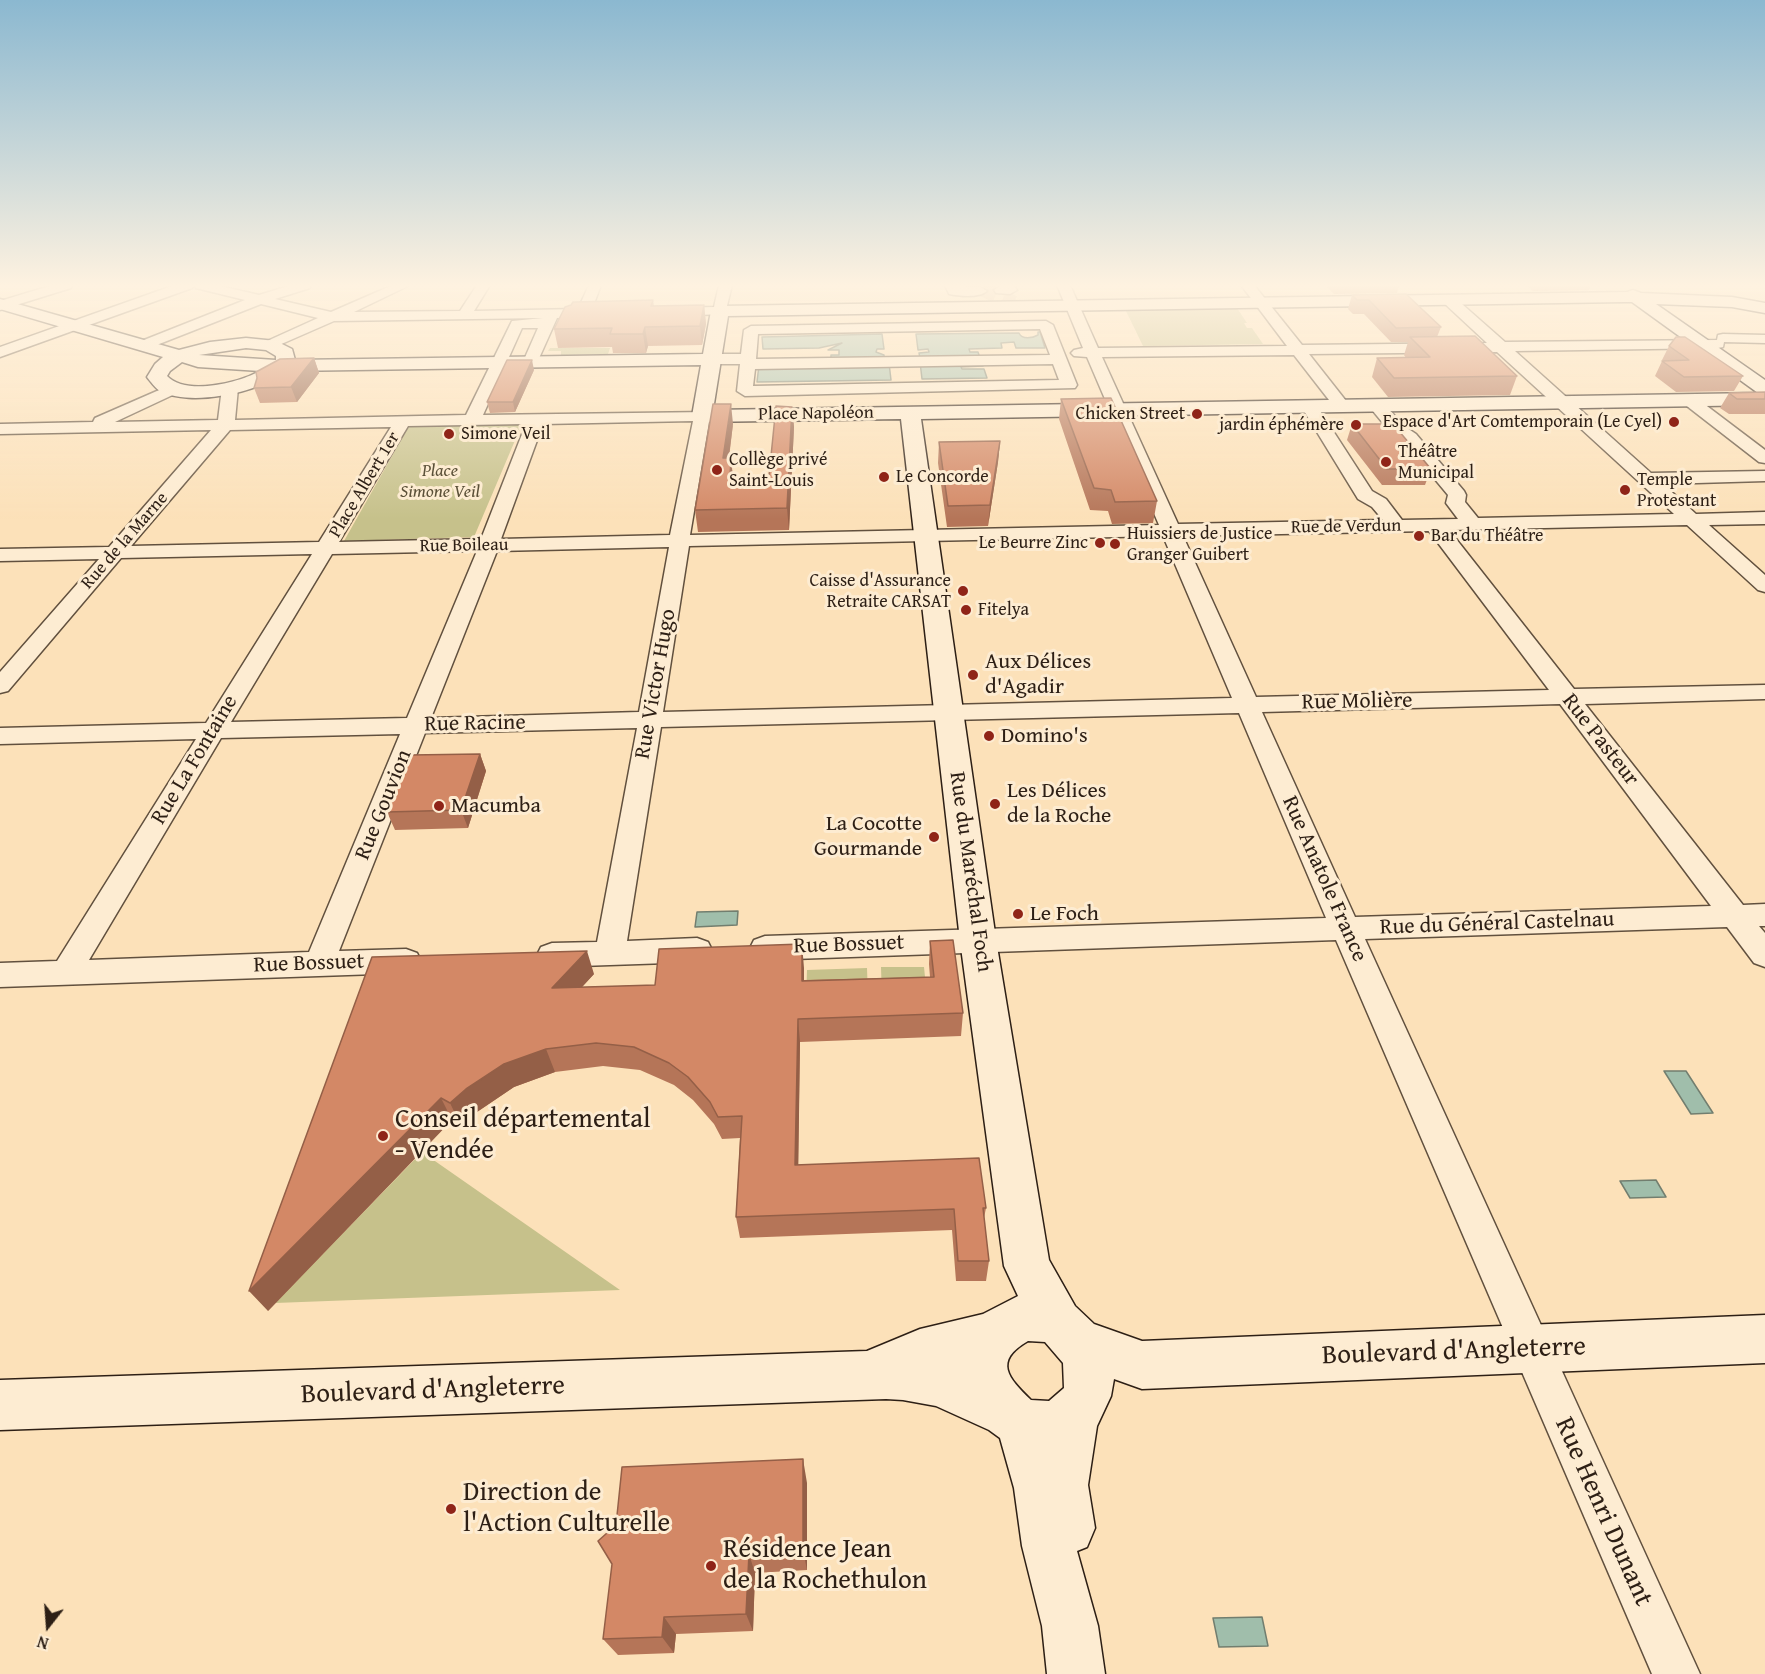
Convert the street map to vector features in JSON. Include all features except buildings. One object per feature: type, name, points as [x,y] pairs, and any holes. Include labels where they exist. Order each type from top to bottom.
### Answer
[{"type":"street","points":[[168,363],[163,366],[157,377],[164,386],[199,391],[230,388],[262,378],[284,363]]},
{"type":"street","points":[[222,363],[283,366],[488,363]]},
{"type":"street","points":[[472,420],[497,363]]},
{"type":"street","points":[[0,429],[702,416],[711,363]]},
{"type":"street","name":"Place Napoléon","points":[[748,363],[745,391],[1069,385],[1061,363]]},
{"type":"street","points":[[904,363],[910,412]]},
{"type":"street","points":[[1099,363],[1119,409]]},
{"type":"street","points":[[1309,363],[1342,406]]},
{"type":"street","points":[[1519,363],[1765,586]]},
{"type":"street","points":[[1736,363],[1765,389]]},
{"type":"street","points":[[226,424],[230,388]]},
{"type":"street","points":[[92,427],[173,389]]},
{"type":"street","name":"Place Napoléon","points":[[702,416],[1765,399]]},
{"type":"street","points":[[1689,400],[1765,458]]},
{"type":"street","points":[[1376,405],[1398,430],[1410,438],[1457,495],[1455,503],[1473,525]]},
{"type":"street","points":[[1309,406],[1365,495],[1379,503],[1397,526]]},
{"type":"street","name":"Rue Anatole France","points":[[1119,409],[1170,531],[1530,1349]]},
{"type":"street","name":"Rue du Maréchal Foch","points":[[910,412],[978,940],[1027,1266],[1069,1333]]},
{"type":"street","name":"Rue Victor Hugo","points":[[610,953],[679,552],[678,541],[702,416]]},
{"type":"street","points":[[489,545],[536,419]]},
{"type":"street","name":"Place Albert 1er","points":[[327,549],[403,421]]},
{"type":"street","name":"Rue de la Marne","points":[[0,686],[226,424]]},
{"type":"street","points":[[1646,479],[1765,476]]},
{"type":"street","name":"Rue de Verdun","points":[[927,536],[1765,518]]},
{"type":"street","name":"Rue Pasteur","points":[[1435,525],[1765,955]]},
{"type":"street","name":"Rue Boileau","points":[[0,555],[927,536]]},
{"type":"street","name":"Rue Gouvion","points":[[319,964],[489,545]]},
{"type":"street","name":"Rue La Fontaine","points":[[66,973],[212,731],[327,549]]},
{"type":"street","name":"Rue Molière","points":[[950,712],[1765,692]]},
{"type":"street","name":"Rue Racine","points":[[0,736],[950,712]]},
{"type":"street","name":"Rue du Général Castelnau","points":[[978,940],[996,942],[1765,915]]},
{"type":"street","name":"Rue Bossuet","points":[[528,956],[978,940]]},
{"type":"street","name":"Rue Bossuet","points":[[0,975],[435,960]]},
{"type":"street","points":[[1027,1266],[1001,1328],[986,1348],[983,1364],[985,1380],[991,1395],[1011,1416],[1040,1488],[1049,1546],[1073,1650]]},
{"type":"street","points":[[1001,1328],[1024,1317],[1042,1317],[1069,1333],[1088,1359],[1090,1377],[1080,1405],[1062,1485],[1070,1546],[1073,1650]]},
{"type":"street","name":"Boulevard d'Angleterre","points":[[867,1376],[920,1353],[1001,1328]]},
{"type":"street","name":"Boulevard d'Angleterre","points":[[1069,1333],[1142,1365],[1765,1339]]},
{"type":"street","name":"Rue Henri Dunant","points":[[1530,1349],[1676,1674]]},
{"type":"street","name":"Boulevard d'Angleterre","points":[[1080,1405],[1142,1365]]},
{"type":"street","name":"Boulevard d'Angleterre","points":[[0,1406],[867,1376],[892,1373],[924,1377],[961,1390],[1011,1416]]},
{"type":"street","points":[[1011,1416],[1041,1428],[1058,1425],[1080,1405]]},
{"type":"green space","name":"Place Simone Veil","points":[[522,424],[474,537],[344,541],[409,426]]},
{"type":"green space","points":[[881,967],[924,967],[927,997],[882,999]]},
{"type":"green space","points":[[867,968],[868,998],[806,1002],[807,970]]},
{"type":"green space","points":[[422,1152],[620,1290],[275,1303]]},
{"type":"shaded area","points":[[889,363],[891,380],[757,382],[759,365]]},
{"type":"shaded area","points":[[920,363],[982,363],[983,366],[961,367],[962,369],[984,369],[987,378],[922,379]]},
{"type":"shaded area","points":[[738,911],[737,925],[695,927],[697,912]]},
{"type":"shaded area","points":[[1664,1071],[1686,1071],[1713,1113],[1691,1114]]},
{"type":"shaded area","points":[[1656,1180],[1666,1197],[1630,1198],[1620,1181]]},
{"type":"shaded area","points":[[1262,1617],[1268,1646],[1219,1647],[1213,1618]]},
{"type":"place","name":"Chicken Street","points":[[1197,414]]},
{"type":"place","name":"Espace d'Art Comtemporain (Le Cyel)","points":[[1674,422]]},
{"type":"place","name":"jardin éphémère","points":[[1356,425]]},
{"type":"place","name":"Simone Veil","points":[[449,434]]},
{"type":"place","name":"Théâtre Municipal","points":[[1386,462]]},
{"type":"place","name":"Collège privé Saint-Louis","points":[[717,470]]},
{"type":"place","name":"Le Concorde","points":[[884,477]]},
{"type":"place","name":"Temple Protestant","points":[[1625,490]]},
{"type":"place","name":"Bar du Théâtre","points":[[1419,536]]},
{"type":"place","name":"Le Beurre Zinc","points":[[1100,543]]},
{"type":"place","name":"Huissiers de Justice Granger Guibert","points":[[1115,544]]},
{"type":"place","name":"Caisse d'Assurance Retraite CARSAT","points":[[963,591]]},
{"type":"place","name":"Fitelya","points":[[966,610]]},
{"type":"place","name":"Aux Délices d'Agadir","points":[[973,675]]},
{"type":"place","name":"Domino's","points":[[989,736]]},
{"type":"place","name":"Les Délices de la Roche","points":[[995,804]]},
{"type":"place","name":"Macumba","points":[[439,806]]},
{"type":"place","name":"La Cocotte Gourmande","points":[[934,837]]},
{"type":"place","name":"Le Foch","points":[[1018,914]]},
{"type":"place","name":"Conseil départemental - Vendée","points":[[383,1136]]},
{"type":"place","name":"Direction de l'Action Culturelle","points":[[451,1509]]},
{"type":"place","name":"Résidence Jean de la Rochethulon","points":[[711,1566]]}]
